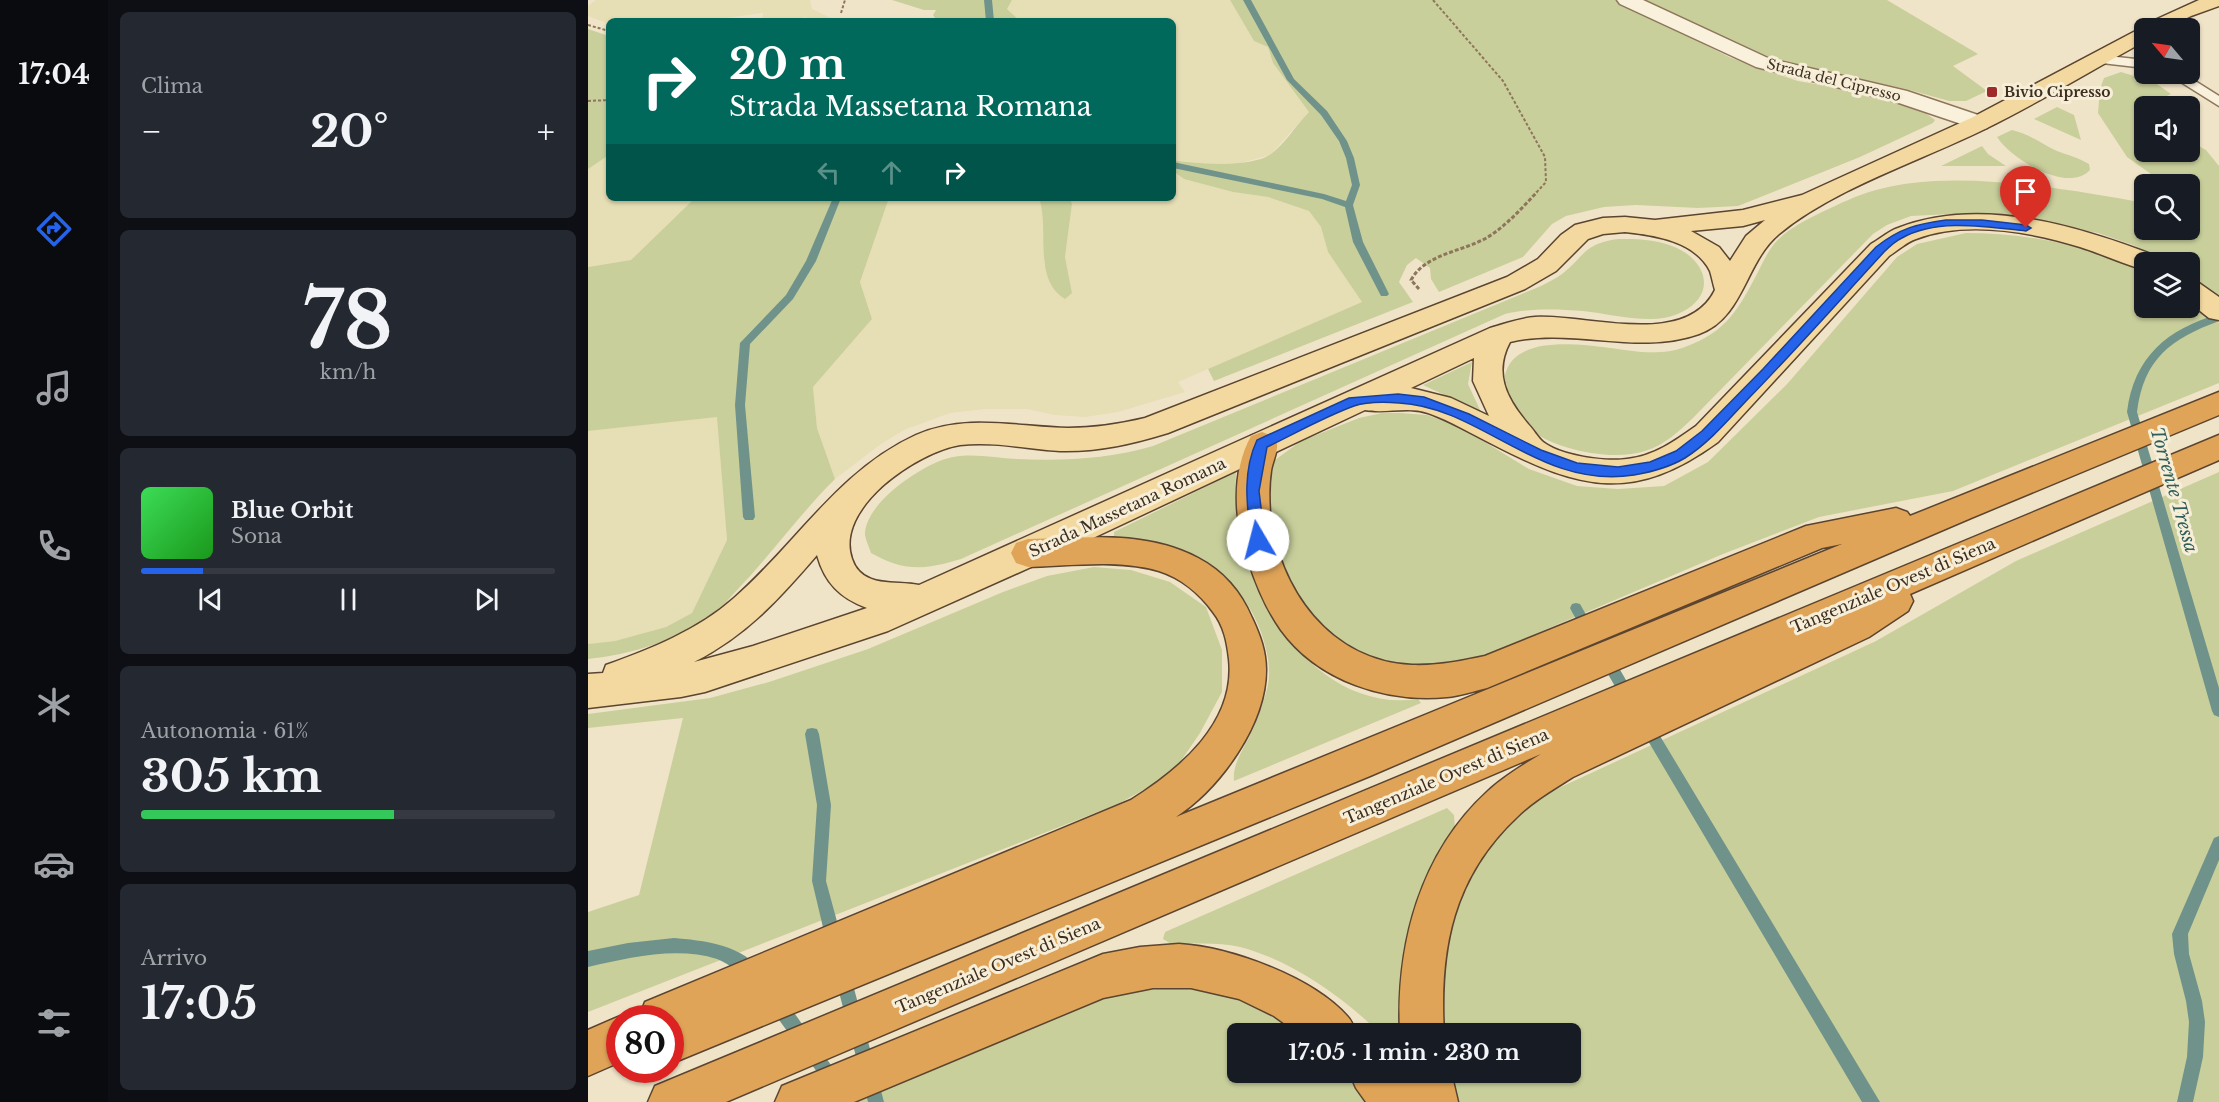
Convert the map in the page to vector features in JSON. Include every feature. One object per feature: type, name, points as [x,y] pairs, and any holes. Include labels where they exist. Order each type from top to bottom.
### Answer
[{"type":"highway","points":[[684,1036],[1356,763],[1960,509],[2219,403]]},
{"type":"highway","points":[[1262,444],[1256,463],[1252,491],[1258,540],[1268,576],[1281,603],[1299,628],[1323,651],[1370,673],[1419,683],[1463,680],[1487,672],[1818,535],[1960,509]]},
{"type":"highway","name":"Tangenziale Ovest di Siena","points":[[671,1102],[2219,447]]},
{"type":"highway","points":[[1421,1023],[1419,1008],[1423,950],[1434,907],[1449,874],[1464,849],[1502,804],[1526,784],[1559,764],[1857,626],[1986,545]]},
{"type":"highway","points":[[684,1008],[1117,827],[1177,795],[1204,769],[1236,723],[1245,692],[1247,661],[1245,645],[1235,617],[1217,590],[1189,569],[1175,562],[1149,555],[1117,552],[1028,553]]},
{"type":"highway","points":[[798,1102],[1103,976],[1131,969],[1203,968],[1237,977],[1295,1004],[1320,1023]]},
{"type":"highway","points":[[588,1053],[606,1045]]},
{"type":"highway","points":[[588,1076],[606,1069]]},
{"type":"highway","points":[[1380,1083],[1395,1102]]},
{"type":"highway","points":[[1431,1083],[1435,1102]]},
{"type":"main road","points":[[2172,18],[2217,0]]},
{"type":"main road","name":"Strada Massetana Romana","points":[[588,690],[681,681],[727,670],[876,620],[919,599],[1028,553],[1500,335],[1533,327],[1647,334],[1681,331],[1711,315],[1724,300],[1755,243],[1774,225],[1811,200],[1978,123],[2134,39]]},
{"type":"main road","name":"Strada Massetana Romana","points":[[588,690],[678,653],[731,621],[760,596],[819,530],[857,493],[901,458],[940,438],[974,432],[1057,439],[1087,439],[1138,431],[1210,406],[1537,272],[1583,231],[1615,224],[1652,227],[1743,218],[1811,200]]},
{"type":"main road","points":[[1354,401],[1398,398],[1424,401],[1465,417],[1536,454],[1576,468],[1618,472],[1652,467],[1680,455],[1707,434],[1880,250],[1897,236],[1918,227],[1965,222],[2042,230],[2087,241],[2134,257]]},
{"type":"main road","name":"Strada Massetana Romana","points":[[1652,227],[1685,238],[1708,251],[1725,274],[1728,289]]},
{"type":"main road","points":[[1500,335],[1489,358],[1488,381],[1493,397],[1504,417],[1536,454]]},
{"type":"main road","name":"Strada Massetana Romana","points":[[857,493],[843,511],[836,525],[832,549],[835,564],[845,579],[862,591],[878,596],[919,599]]},
{"type":"street","name":"Strada del Cipresso","points":[[1628,0],[1763,63],[1813,77],[1899,96],[1978,123]]},
{"type":"lane","points":[[2098,58],[2134,63]]},
{"type":"lane","points":[[2191,84],[2219,102]]},
{"type":"path","points":[[841,13],[845,0]]},
{"type":"path","points":[[1433,0],[1503,81],[1545,158],[1546,182],[1527,203],[1483,240],[1423,264],[1413,272],[1411,280],[1440,313]]},
{"type":"path","points":[[588,25],[606,30]]},
{"type":"path","points":[[588,101],[606,100]]},
{"type":"shaded area","points":[[596,0],[810,0],[812,9],[830,18],[762,18],[763,13],[725,18],[606,18],[606,23],[588,16],[588,6]]},
{"type":"shaded area","points":[[1012,0],[1230,0],[1254,41],[1268,47],[1273,63],[1309,112],[1270,155],[1241,163],[1209,164],[1176,160],[1176,18],[1017,18],[1007,9]]},
{"type":"shaded area","points":[[606,157],[606,201],[692,201],[631,260],[588,267],[588,169]]},
{"type":"shaded area","points":[[1176,173],[1184,179],[1233,192],[1268,197],[1309,211],[1321,227],[1328,252],[1363,302],[1178,382],[1185,392],[1118,412],[1085,417],[1055,415],[1027,409],[986,409],[950,413],[904,430],[881,444],[835,479],[817,428],[813,387],[872,319],[860,282],[888,201],[1040,201],[1044,211],[1044,264],[1072,293],[1065,257],[1071,201],[1176,201]]},
{"type":"shaded area","points":[[718,416],[727,540],[692,613],[666,627],[615,641],[588,644],[588,431]]},
{"type":"green space","points":[[892,0],[1012,0],[1007,9],[1017,18],[935,18],[933,15],[936,10],[924,10]]},
{"type":"green space","points":[[1230,0],[1618,0],[1729,57],[1798,81],[1838,88],[1920,109],[1935,120],[1933,123],[1860,157],[1738,206],[1698,208],[1636,205],[1604,207],[1566,216],[1552,224],[1523,257],[1439,292],[1431,279],[1430,268],[1416,258],[1407,265],[1399,282],[1413,302],[1214,381],[1208,369],[1362,302],[1328,252],[1321,227],[1309,211],[1268,197],[1233,192],[1184,179],[1176,173],[1176,160],[1223,164],[1251,161],[1271,154],[1309,112],[1273,63],[1268,47],[1254,41]]},
{"type":"green space","points":[[1643,0],[1887,0],[1978,54],[1953,66],[1987,91],[1966,101],[1949,101],[1906,89],[1804,68],[1768,57]]},
{"type":"green space","points":[[588,29],[606,35],[606,157],[588,169]]},
{"type":"green space","points":[[2121,72],[2134,76],[2134,84],[2157,84],[2171,94],[2134,96],[2134,162],[2127,157],[2098,113],[2100,89],[2104,78]]},
{"type":"green space","points":[[2057,107],[2074,115],[2081,140],[2034,119]]},
{"type":"green space","points":[[2012,130],[2089,164],[2090,170],[2080,176],[2068,178],[2040,171],[2014,155],[1997,137]]},
{"type":"green space","points":[[1982,146],[1988,154],[2006,166],[1941,166]]},
{"type":"green space","points":[[2200,147],[2206,150],[2219,166],[2219,297],[2200,284],[2200,252],[2148,252],[2098,233],[2012,217],[1971,213],[1911,216],[1887,225],[1873,234],[1693,418],[1671,438],[1659,445],[1645,451],[1615,455],[1580,451],[1563,446],[1547,440],[1522,423],[1505,391],[1505,375],[1513,360],[1527,350],[1566,344],[1658,352],[1680,349],[1699,341],[1721,327],[1737,309],[1769,251],[1784,234],[1822,212],[1876,190],[1906,184],[1974,181],[2081,192],[2134,201],[2134,240],[2200,240],[2200,174],[2151,174],[2134,162],[2200,162]]},
{"type":"green space","points":[[692,201],[888,201],[860,282],[872,319],[813,387],[817,428],[835,479],[723,606],[712,615],[684,632],[653,645],[620,654],[588,659],[588,644],[615,641],[666,627],[692,613],[727,540],[717,417],[588,431],[588,267],[631,260]]},
{"type":"green space","points":[[1040,201],[1071,201],[1072,204],[1065,257],[1072,293],[1065,299],[1055,290],[1045,266]]},
{"type":"green space","points":[[1966,233],[2012,235],[2081,248],[2125,264],[2134,268],[2134,318],[2200,318],[2200,309],[2219,323],[2219,383],[1953,491],[1819,517],[1723,554],[1472,661],[1426,665],[1392,664],[1360,653],[1310,623],[1270,544],[1268,470],[1275,460],[1301,441],[1359,418],[1382,413],[1427,415],[1457,425],[1529,469],[1577,486],[1618,489],[1664,486],[1708,462],[1788,383],[1897,257],[1917,244]]},
{"type":"green space","points":[[1618,239],[1659,242],[1683,252],[1693,259],[1703,276],[1704,286],[1701,295],[1694,304],[1682,312],[1659,319],[1563,310],[1534,310],[1505,314],[961,559],[915,567],[894,564],[871,553],[865,535],[867,523],[874,510],[898,486],[941,460],[969,455],[1034,460],[1086,458],[1120,454],[1153,446],[1541,286],[1562,274],[1591,247]]},
{"type":"green space","points":[[1472,362],[1468,384],[1481,412],[1423,385]]},
{"type":"green space","points":[[1236,472],[1236,507],[1241,540],[1250,570],[1281,629],[1302,654],[1327,675],[1355,691],[1385,699],[1418,699],[1421,703],[1234,781],[1237,761],[1256,722],[1268,682],[1269,666],[1266,650],[1261,632],[1249,607],[1234,588],[1200,566],[1137,546],[1114,536],[1114,532]]},
{"type":"green space","points":[[2219,472],[2219,1102],[1458,1102],[1453,1083],[1581,1083],[1581,1023],[1443,1023],[1440,989],[1443,953],[1449,925],[1458,899],[1471,875],[1486,852],[1504,831],[1548,793],[1876,641],[2016,561]]},
{"type":"green space","points":[[1094,567],[1131,570],[1170,582],[1206,607],[1222,650],[1222,692],[1200,733],[1172,774],[1118,804],[588,1012],[588,912],[639,895],[683,718],[588,728],[588,714],[710,698],[769,682],[868,649],[1003,592],[1047,576]]},
{"type":"green space","points":[[1447,808],[1454,815],[1455,828],[1435,866],[1402,1023],[1369,1023],[1315,981],[1260,953],[1223,944],[1171,944],[1163,939],[1165,932]]},
{"type":"green space","points":[[1146,983],[1226,993],[1284,1023],[1227,1023],[1227,1083],[1355,1083],[1372,1102],[852,1102],[1103,995]]},
{"type":"waterway","points":[[988,0],[990,18]]},
{"type":"waterway","points":[[1247,0],[1291,80],[1324,113],[1343,141],[1350,158],[1356,185],[1349,205]]},
{"type":"waterway","points":[[1176,166],[1324,197],[1349,205]]},
{"type":"waterway","points":[[749,517],[740,405],[745,343],[790,297],[811,261],[836,201]]},
{"type":"waterway","points":[[1349,205],[1358,242],[1384,294]]},
{"type":"waterway","name":"Torrente Tressa","points":[[2219,317],[2171,340],[2148,363],[2134,393],[2132,412],[2219,711]]},
{"type":"waterway","points":[[1576,608],[1589,631]]},
{"type":"waterway","points":[[1606,658],[1629,698]]},
{"type":"waterway","points":[[1646,725],[1872,1102]]},
{"type":"waterway","points":[[812,734],[824,805],[819,881],[834,940]]},
{"type":"waterway","name":"Torrente Tressa","points":[[2185,1102],[2195,1057],[2197,1022],[2180,944],[2180,934],[2219,843]]},
{"type":"waterway","name":"Torrente Tressa","points":[[588,959],[651,948],[696,947],[736,960],[752,973]]},
{"type":"waterway","points":[[843,977],[876,1102]]},
{"type":"waterway","name":"Torrente Tressa","points":[[777,1003],[849,1102]]},
{"type":"place","name":"Bivio Cipresso","points":[[1992,92]]},
{"type":"route","points":[[1258,540],[1252,491],[1256,463],[1262,444],[1354,401],[1384,398],[1424,401],[1465,417],[1536,454],[1576,468],[1596,472],[1618,472],[1652,467],[1680,455],[1707,434],[1880,250],[1897,236],[1918,227],[1946,223],[1982,223],[2026,228]]}]
